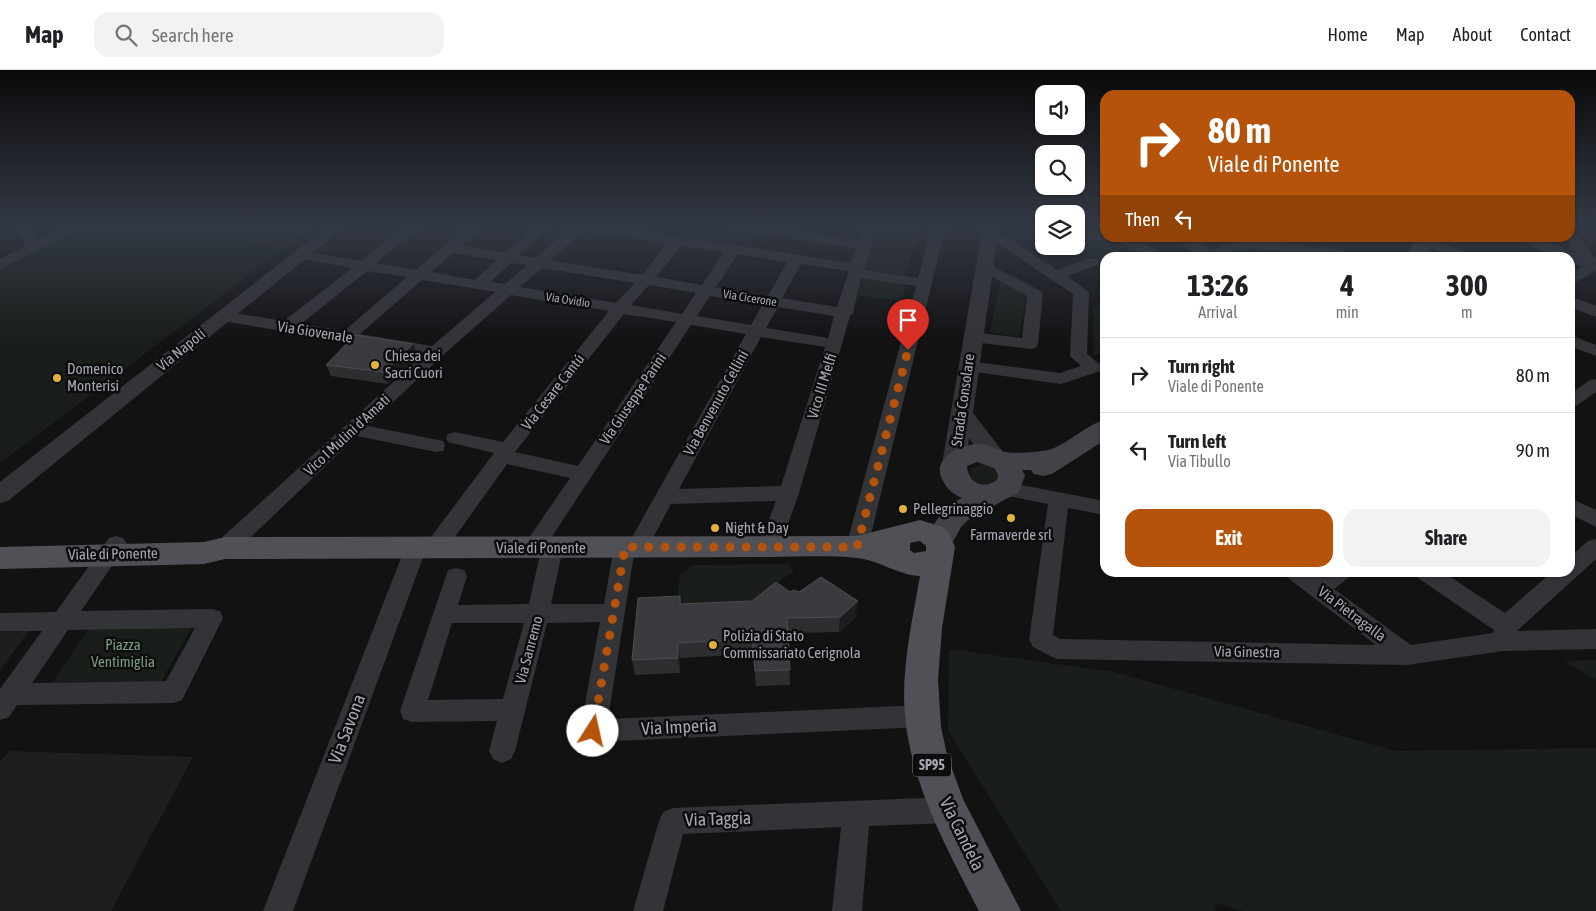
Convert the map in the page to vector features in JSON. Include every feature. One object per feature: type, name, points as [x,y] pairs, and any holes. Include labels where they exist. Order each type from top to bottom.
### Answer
[{"type":"main road","points":[[954,470],[958,483],[974,492],[1001,478],[1048,465],[1100,432]]},
{"type":"main road","points":[[917,548],[944,505],[954,470],[960,458],[977,453],[1001,478]]},
{"type":"main road","points":[[917,548],[1001,478]]},
{"type":"main road","name":"Viale di Ponente","points":[[0,543],[204,553],[225,548],[770,546],[917,548]]},
{"type":"main road","name":"Via Candela","points":[[917,548],[923,580],[931,605],[922,671],[922,716],[932,762],[949,810],[1001,911]]},
{"type":"main road","name":"Viale di Ponente","points":[[0,558],[113,549]]},
{"type":"street","name":"Via Napoli","points":[[23,476],[288,264]]},
{"type":"street","name":"Via Ovidio","points":[[359,264],[835,344]]},
{"type":"street","points":[[347,337],[430,264]]},
{"type":"street","points":[[478,285],[500,264]]},
{"type":"street","name":"Vico I Mulini d'Amati","points":[[225,548],[436,352],[538,264]]},
{"type":"street","name":"Via Cicerone","points":[[554,264],[845,313]]},
{"type":"street","name":"Via Cesare Cantú","points":[[425,548],[505,453],[620,308],[659,264]]},
{"type":"street","name":"Via Giuseppe Parini","points":[[542,548],[583,474],[724,264]]},
{"type":"street","name":"Via Benvenuto Cellini","points":[[631,547],[663,497],[793,264]]},
{"type":"street","points":[[823,264],[924,283]]},
{"type":"street","name":"Vico III Melfi","points":[[770,546],[789,493],[859,264]]},
{"type":"street","points":[[857,547],[929,264]]},
{"type":"street","points":[[1041,264],[1082,292],[1078,356],[1100,367]]},
{"type":"street","points":[[1057,275],[1086,264]]},
{"type":"street","points":[[1590,264],[1594,266]]},
{"type":"street","points":[[287,327],[364,265]]},
{"type":"street","name":"Strada Consolare","points":[[954,470],[972,337],[984,266],[1035,294],[1030,344],[972,337]]},
{"type":"street","points":[[1575,277],[1594,266]]},
{"type":"street","points":[[1575,303],[1596,312]]},
{"type":"street","name":"Via Giovenale","points":[[223,316],[436,352]]},
{"type":"street","points":[[1575,342],[1596,351]]},
{"type":"street","points":[[968,366],[1060,378],[1100,368]]},
{"type":"street","points":[[961,413],[1001,478],[1053,497],[1100,507]]},
{"type":"street","points":[[353,429],[436,446]]},
{"type":"street","points":[[455,438],[583,474]]},
{"type":"street","points":[[1048,465],[1053,497]]},
{"type":"street","points":[[0,488],[23,476]]},
{"type":"street","points":[[0,495],[23,476]]},
{"type":"street","points":[[663,497],[789,493]]},
{"type":"street","name":"Via Ginestra","points":[[1053,497],[1041,640],[1056,649],[1407,655],[1504,633],[1596,639]]},
{"type":"street","points":[[1575,508],[1596,519]]},
{"type":"street","name":"Via Imperia","points":[[631,547],[614,613],[593,731],[922,716]]},
{"type":"street","name":"Via Savona","points":[[278,911],[425,548]]},
{"type":"street","name":"Via Sanremo","points":[[502,751],[538,613],[542,548]]},
{"type":"street","points":[[1575,566],[1596,548]]},
{"type":"street","points":[[5,702],[113,549]]},
{"type":"street","points":[[456,576],[412,710],[513,710]]},
{"type":"street","name":"Via Pietragalla","points":[[1302,577],[1407,655]]},
{"type":"street","points":[[1318,589],[1334,577]]},
{"type":"street","points":[[1432,577],[1504,633],[1563,577]]},
{"type":"street","points":[[444,614],[614,613]]},
{"type":"street","points":[[0,622],[212,618],[173,692],[5,702]]},
{"type":"street","name":"Via Taggia","points":[[648,911],[673,821],[949,810]]},
{"type":"street","points":[[847,911],[856,815]]},
{"type":"shaded area","points":[[863,264],[909,264],[906,276],[861,271]]},
{"type":"shaded area","points":[[0,628],[31,628],[0,670]]},
{"type":"shaded area","points":[[9,751],[193,757],[111,911],[0,911],[0,762]]},
{"type":"green space","name":"Domenico Monterisi","points":[[10,264],[264,264],[0,463],[0,269]]},
{"type":"green space","points":[[864,276],[907,282],[901,301],[856,295]]},
{"type":"green space","points":[[1001,279],[1026,296],[1019,337],[990,332]]},
{"type":"green space","points":[[1100,305],[1100,353],[1093,356],[1094,307]]},
{"type":"green space","points":[[982,464],[991,466],[998,475],[996,480],[985,484],[975,481],[969,475],[970,469]]},
{"type":"green space","points":[[788,564],[794,571],[746,605],[698,609],[677,601],[680,575],[693,565]]},
{"type":"green space","name":"Piazza Ventimiglia","points":[[194,624],[161,681],[53,682],[91,625]]},
{"type":"green space","points":[[949,649],[1114,672],[1396,751],[1596,748],[1596,911],[1243,911],[1215,903],[1216,911],[1061,911],[948,731]]},
{"type":"green space","points":[[1596,660],[1596,680],[1564,661]]},
{"type":"building","points":[[355,335],[413,344],[384,372],[326,365]]},
{"type":"building","name":"Polizia di Stato Commissariato Cerignola","points":[[821,577],[858,601],[840,617],[787,618],[790,670],[755,671],[752,639],[678,643],[678,658],[632,660],[638,598],[680,596],[680,604],[752,601],[776,582],[790,592],[794,590],[799,592]]},
{"type":"place","name":"Chiesa dei Sacri Cuori","points":[[375,365]]},
{"type":"place","name":"Domenico Monterisi","points":[[57,378]]},
{"type":"place","name":"Pellegrinaggio","points":[[903,509]]},
{"type":"place","name":"Farmaverde srl","points":[[1011,518]]},
{"type":"place","name":"Night & Day","points":[[715,528]]},
{"type":"place","name":"Polizia di Stato Commissariato Cerignola","points":[[713,645]]},
{"type":"route","points":[[593,731],[625,547],[857,547],[908,350]]}]
